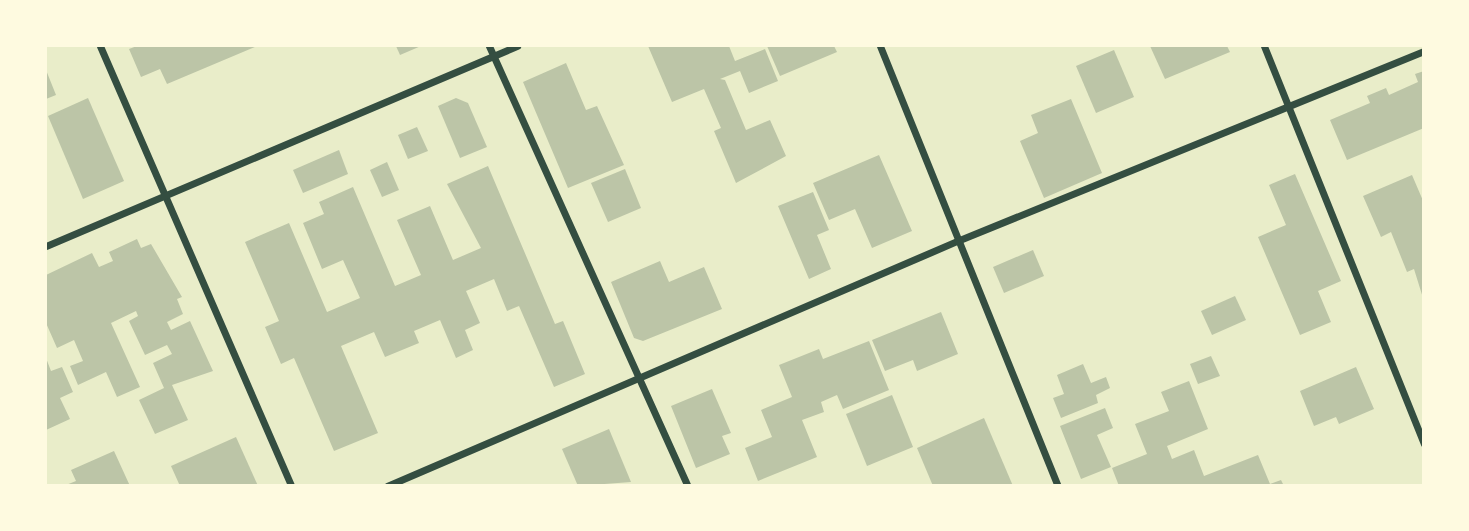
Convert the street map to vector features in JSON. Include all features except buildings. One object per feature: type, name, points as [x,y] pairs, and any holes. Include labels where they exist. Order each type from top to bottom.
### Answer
[{"type":"street","points":[[100,46],[167,194],[291,485]]},
{"type":"street","points":[[489,46],[688,485]]},
{"type":"street","points":[[46,246],[517,46]]},
{"type":"street","points":[[880,46],[1058,485]]},
{"type":"street","points":[[1264,46],[1423,444]]},
{"type":"street","points":[[387,485],[957,241],[1423,51]]}]
